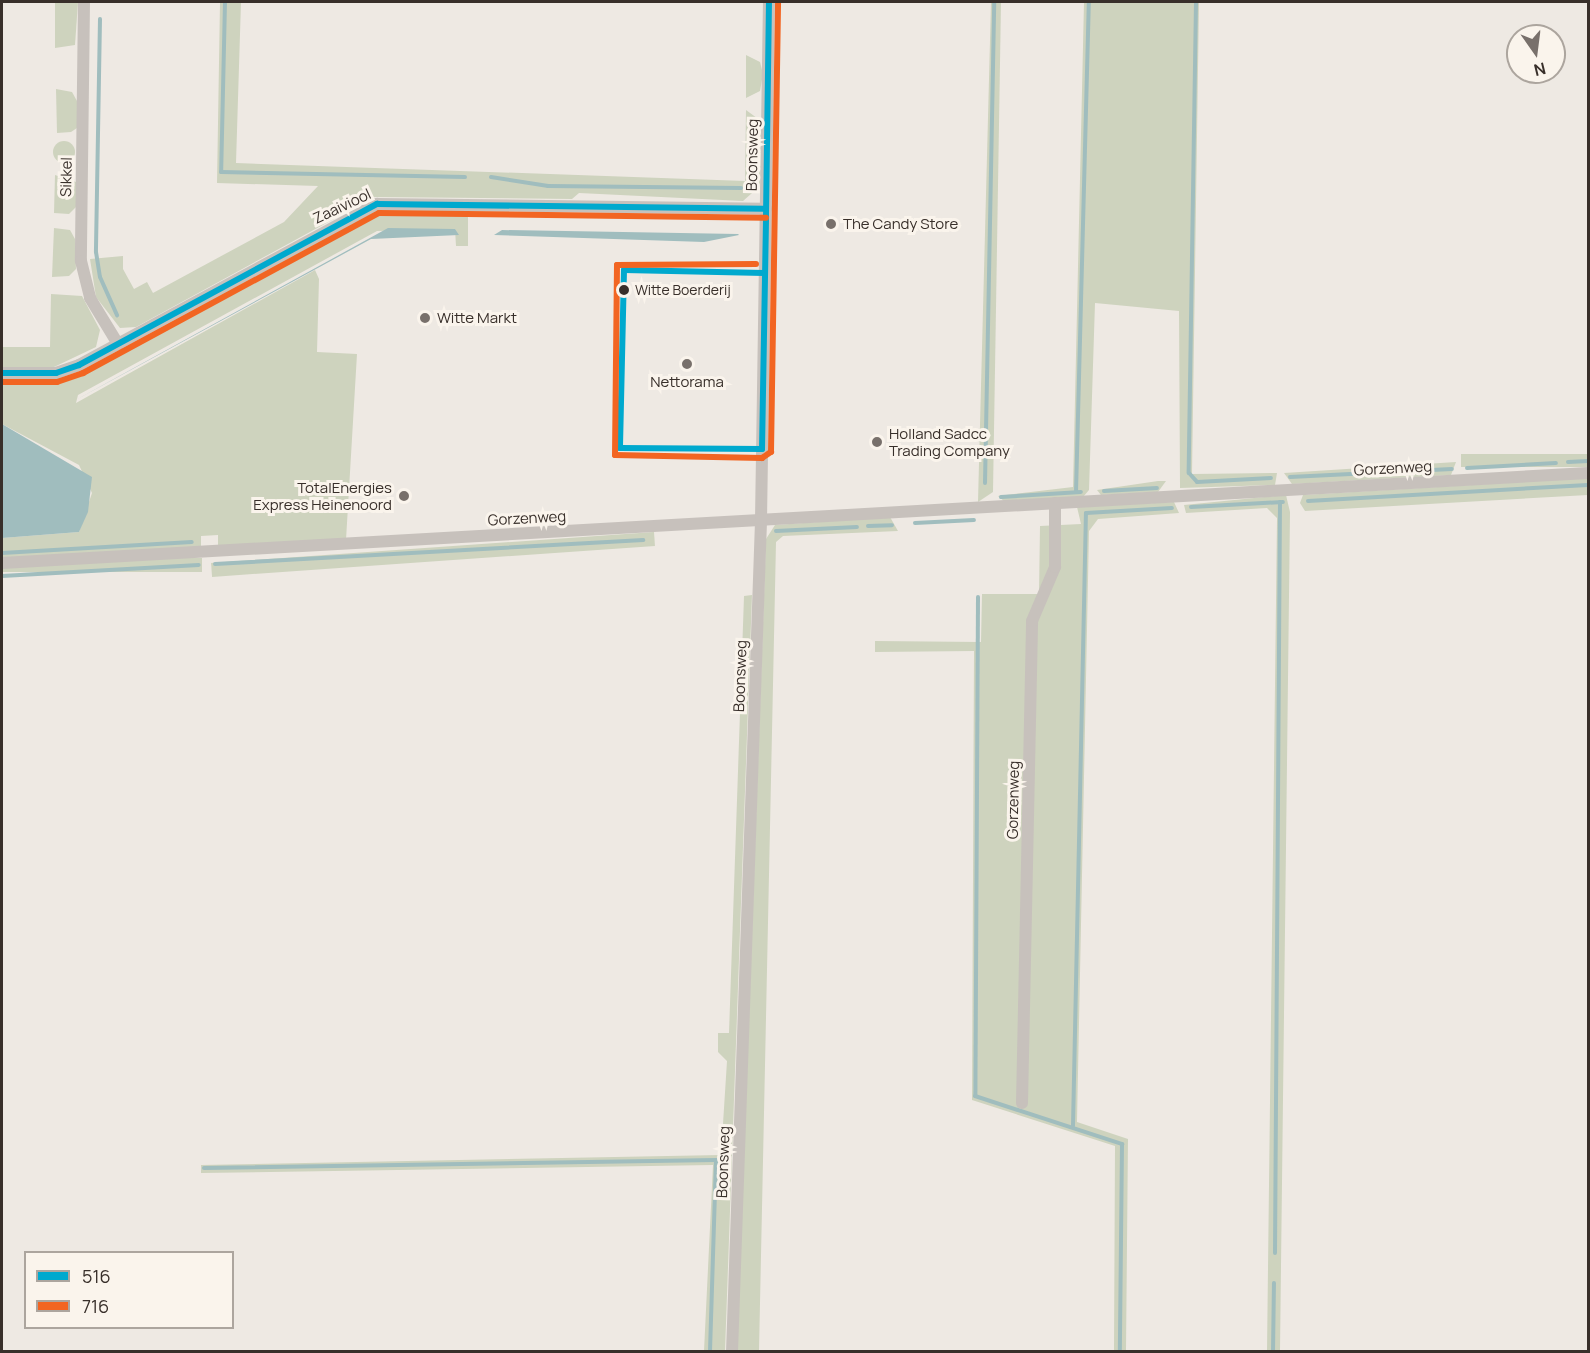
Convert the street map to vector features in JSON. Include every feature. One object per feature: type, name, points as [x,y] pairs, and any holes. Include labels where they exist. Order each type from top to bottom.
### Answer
[{"type":"street","name":"Sikkel","points":[[84,2],[81,261],[90,298],[118,344]]},
{"type":"street","name":"Boonsweg","points":[[732,1352],[761,520],[769,2]]},
{"type":"street","name":"Zaaiviool","points":[[2,373],[63,371],[118,344],[377,204],[766,208]]},
{"type":"street","name":"Gorzenweg","points":[[2,563],[1588,473]]},
{"type":"street","name":"Gorzenweg","points":[[1022,1103],[1032,621],[1055,567],[1055,503]]},
{"type":"green space","points":[[55,2],[78,2],[75,45],[55,48]]},
{"type":"green space","points":[[220,2],[241,2],[236,163],[745,181],[746,110],[761,121],[760,186],[743,201],[579,193],[572,199],[374,197],[136,327],[120,328],[96,297],[90,259],[123,256],[123,269],[134,289],[147,282],[153,293],[284,222],[318,186],[217,183]]},
{"type":"green space","points":[[991,2],[1001,2],[993,492],[978,502]]},
{"type":"green space","points":[[1084,2],[1199,2],[1192,474],[1277,473],[1275,485],[1180,488],[1179,311],[1095,303],[1089,490],[1083,497],[1005,502],[998,496],[1073,487]]},
{"type":"green space","points":[[746,55],[760,62],[763,74],[760,91],[746,98]]},
{"type":"green space","points":[[56,89],[72,92],[77,101],[77,128],[71,132],[57,133]]},
{"type":"green space","points":[[64,141],[72,144],[75,152],[72,160],[64,163],[56,160],[53,152],[56,144]]},
{"type":"green space","points":[[55,175],[76,182],[76,207],[69,214],[54,213]]},
{"type":"green space","points":[[379,210],[461,210],[468,217],[468,246],[456,246],[455,229],[377,231],[78,395],[76,403],[315,270],[319,279],[317,352],[357,354],[346,540],[218,547],[218,535],[201,536],[201,547],[2,559],[2,538],[79,532],[92,493],[79,465],[2,424],[2,379],[60,378],[81,372],[363,215]]},
{"type":"green space","points":[[54,228],[70,230],[75,239],[76,269],[69,276],[52,277]]},
{"type":"green space","points":[[51,294],[82,296],[100,330],[96,347],[54,367],[2,367],[2,347],[50,347]]},
{"type":"green space","points":[[1461,454],[1588,454],[1588,467],[1461,467]]},
{"type":"green space","points":[[1456,462],[1451,475],[1292,484],[1284,473]]},
{"type":"green space","points":[[1588,478],[1588,495],[1305,511],[1300,503],[1303,495]]},
{"type":"green space","points":[[1166,481],[1158,492],[1101,495],[1097,490]]},
{"type":"green space","points":[[1286,495],[1290,512],[1280,1351],[1267,1351],[1277,518],[1267,508],[1186,513],[1184,505]]},
{"type":"green space","points":[[1174,502],[1179,513],[1098,519],[1089,531],[1077,1122],[1128,1139],[1126,1351],[1114,1351],[1115,1146],[972,1100],[974,651],[875,652],[875,641],[981,642],[982,594],[1039,594],[1040,526],[1081,524],[1077,507]]},
{"type":"green space","points":[[890,517],[898,531],[783,536],[776,542],[759,1351],[737,1352],[766,539],[775,525]]},
{"type":"green space","points":[[654,532],[655,546],[212,577],[211,563]]},
{"type":"green space","points":[[2,558],[202,558],[202,572],[2,572]]},
{"type":"green space","points":[[752,595],[725,1351],[704,1351],[713,1165],[201,1173],[201,1165],[721,1155],[727,1061],[718,1052],[718,1033],[729,1033],[744,596]]},
{"type":"water","points":[[388,228],[455,229],[459,235],[371,239],[72,402]]},
{"type":"water","points":[[502,230],[739,235],[704,242],[494,235]]},
{"type":"water","points":[[2,424],[92,477],[88,512],[79,532],[2,538]]},
{"type":"waterway","points":[[225,2],[221,172],[465,177]]},
{"type":"waterway","points":[[985,483],[994,2]]},
{"type":"waterway","points":[[1076,492],[1089,2]]},
{"type":"waterway","points":[[1196,2],[1189,473],[1197,482],[1271,478]]},
{"type":"waterway","points":[[100,19],[96,252],[100,277],[117,315]]},
{"type":"waterway","points":[[491,177],[548,186],[741,188]]},
{"type":"waterway","points":[[1568,462],[1588,461]]},
{"type":"waterway","points":[[1467,468],[1556,463]]},
{"type":"waterway","points":[[1290,477],[1452,469]]},
{"type":"waterway","points":[[1308,501],[1588,485]]},
{"type":"waterway","points":[[1104,491],[1157,488]]},
{"type":"waterway","points":[[1001,497],[1081,492]]},
{"type":"waterway","points":[[1275,1253],[1280,502]]},
{"type":"waterway","points":[[1191,507],[1283,502]]},
{"type":"waterway","points":[[1073,1126],[1086,513],[1172,508]]},
{"type":"waterway","points":[[915,523],[974,520]]},
{"type":"waterway","points":[[868,526],[892,525]]},
{"type":"waterway","points":[[776,531],[857,527]]},
{"type":"waterway","points":[[215,564],[643,540]]},
{"type":"waterway","points":[[2,553],[192,542]]},
{"type":"waterway","points":[[2,576],[199,565]]},
{"type":"waterway","points":[[978,597],[975,1096],[1122,1144],[1120,1352]]},
{"type":"waterway","points":[[204,1168],[716,1160],[710,1352]]},
{"type":"waterway","points":[[1273,1352],[1274,1283]]},
{"type":"transit line","name":"516","points":[[765,273],[624,270],[620,448],[762,449],[766,216],[769,2]]},
{"type":"transit line","name":"716","points":[[756,264],[617,265],[615,455],[762,458],[771,452],[778,2]]},
{"type":"transit line","name":"516","points":[[2,373],[56,373],[79,365],[377,204],[766,209]]},
{"type":"transit line","name":"716","points":[[2,382],[57,382],[83,373],[379,213],[766,218]]},
{"type":"place","name":"The Candy Store","points":[[831,224]]},
{"type":"place","name":"Witte Boerderij","points":[[624,290]]},
{"type":"place","name":"Witte Markt","points":[[425,318]]},
{"type":"place","name":"Nettorama","points":[[687,364]]},
{"type":"place","name":"Holland Sadcc Trading Company","points":[[877,442]]},
{"type":"place","name":"TotalEnergies Express Heinenoord","points":[[404,496]]}]
